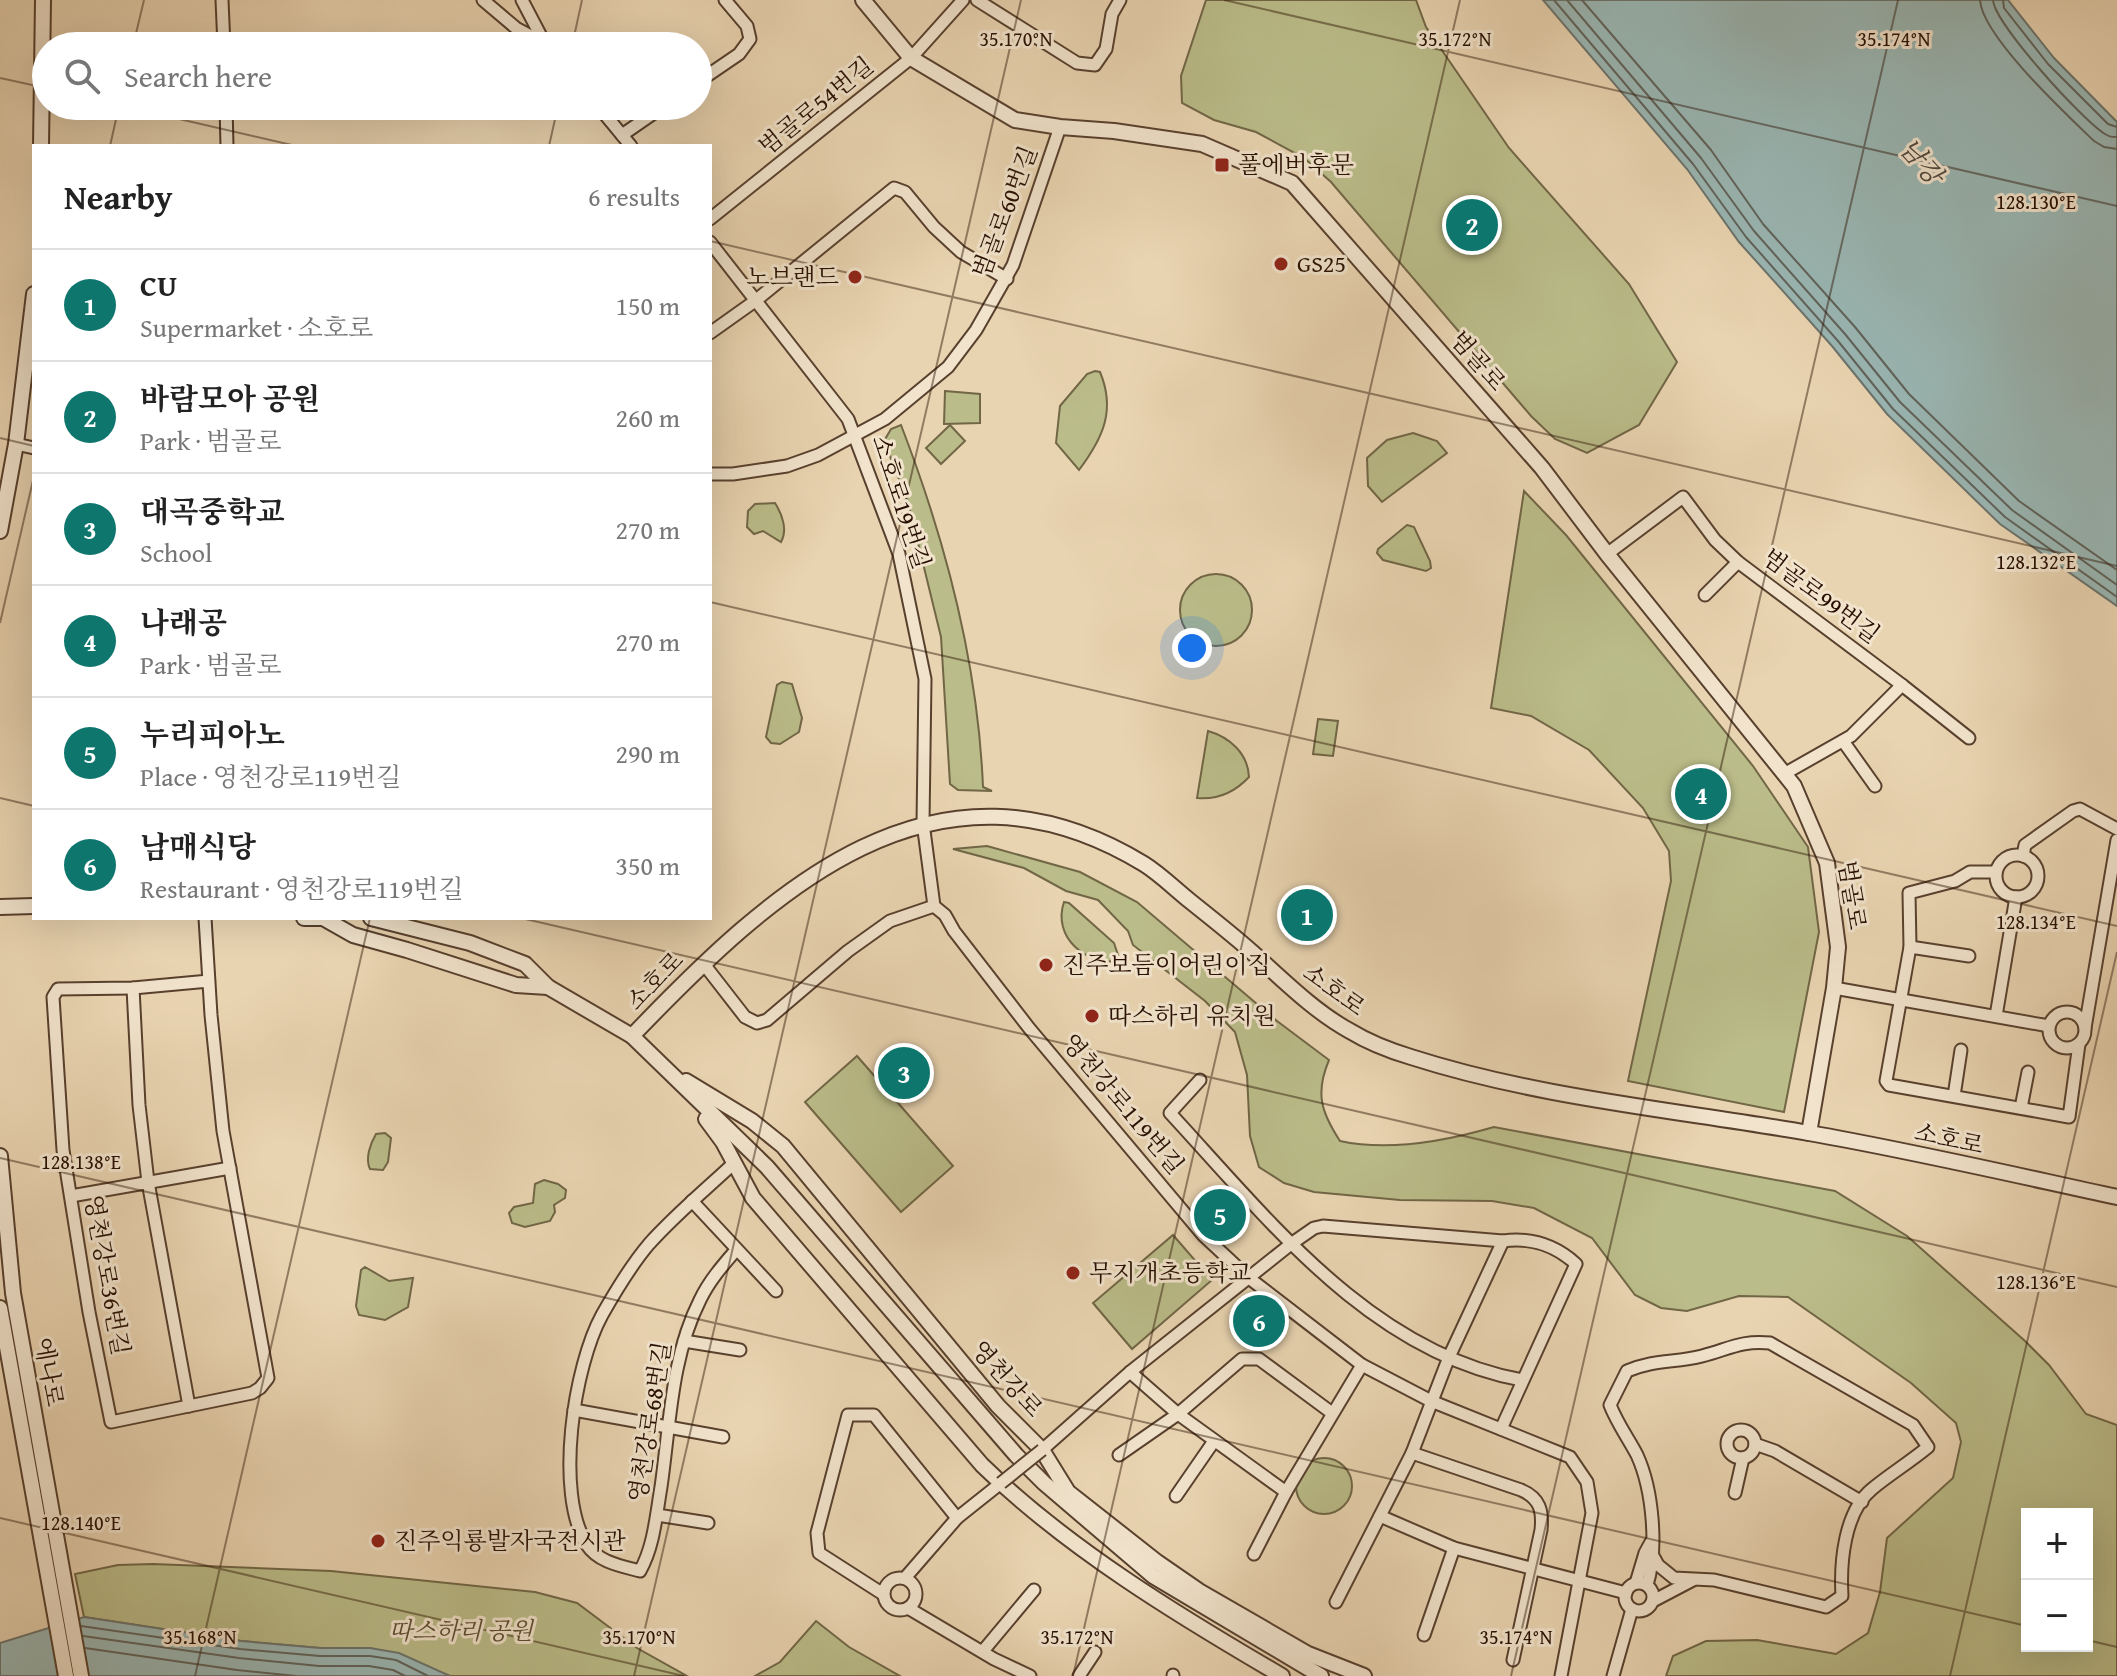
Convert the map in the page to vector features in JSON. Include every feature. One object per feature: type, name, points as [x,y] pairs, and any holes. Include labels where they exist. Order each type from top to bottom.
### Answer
[{"type":"street","points":[[43,0],[43,32]]},
{"type":"street","points":[[222,0],[223,32]]},
{"type":"street","points":[[483,0],[524,32]]},
{"type":"street","points":[[522,0],[539,32]]},
{"type":"street","points":[[712,72],[739,54],[750,39],[747,26],[725,0]]},
{"type":"street","name":"범골로","points":[[863,0],[911,58],[1015,120],[1202,144],[1292,183],[1542,468],[1607,554],[1794,786],[1827,863],[1838,947],[1809,1133]]},
{"type":"street","name":"범골로54번길","points":[[712,217],[911,58],[963,0]]},
{"type":"street","points":[[977,0],[1077,63],[1095,65],[1106,49],[1112,14],[1120,0]]},
{"type":"street","points":[[41,120],[41,144]]},
{"type":"street","points":[[226,120],[227,144]]},
{"type":"street","points":[[610,120],[629,144]]},
{"type":"street","points":[[622,135],[644,120]]},
{"type":"street","name":"범골로60번길","points":[[712,474],[787,466],[818,455],[897,410],[948,367],[976,330],[1007,279],[1060,127]]},
{"type":"street","points":[[712,332],[755,301],[894,188],[905,192],[934,227],[961,252],[1007,279]]},
{"type":"street","name":"소호로19번길","points":[[712,245],[848,419],[856,436],[899,554],[925,679],[923,823]]},
{"type":"street","points":[[0,531],[16,444],[32,311]]},
{"type":"street","points":[[16,444],[32,448]]},
{"type":"street","name":"범골로99번길","points":[[1607,554],[1683,497],[1715,540],[1738,562],[1969,738]]},
{"type":"street","points":[[1705,595],[1738,562]]},
{"type":"street","points":[[1784,774],[1851,736],[1902,685]]},
{"type":"street","points":[[1843,741],[1875,786]]},
{"type":"street","points":[[2023,856],[2025,845],[2073,811],[2087,811],[2117,829]]},
{"type":"street","name":"소호로","points":[[632,1036],[703,963],[808,876],[860,848],[923,823],[966,816],[1032,820],[1097,840],[1147,866],[1286,983],[1349,1031],[1405,1055],[1494,1079],[1809,1133],[2117,1197]]},
{"type":"street","points":[[703,963],[745,1017],[757,1023],[767,1020],[848,951],[890,921],[934,906],[923,823]]},
{"type":"street","points":[[1996,872],[1970,872],[1955,881],[1909,893],[1910,947],[1886,1081],[1889,1085],[2069,1117],[2079,1044],[2085,1034],[2117,840]]},
{"type":"street","points":[[2009,856],[2023,856],[2034,864],[2037,876],[2033,888],[2016,897],[2003,892],[1996,872],[2009,856]]},
{"type":"street","points":[[1996,1016],[2016,897]]},
{"type":"street","points":[[0,907],[32,906]]},
{"type":"street","name":"영천강로119번길","points":[[934,906],[945,915],[1029,1028],[1203,1235],[1249,1278],[1362,1365],[1431,1401],[1570,1457],[1587,1482],[1592,1513],[1561,1676]]},
{"type":"street","name":"영천강로36번길","points":[[205,920],[223,1131],[268,1378],[252,1393],[111,1422],[89,1312],[63,1150],[53,997],[58,989],[133,988],[209,981]]},
{"type":"street","name":"영천강로","points":[[328,920],[353,935],[516,985],[548,987]]},
{"type":"street","name":"영천강로","points":[[379,920],[470,943],[525,964],[548,987],[632,1036],[706,1118],[723,1142],[753,1198],[982,1465],[1044,1521],[1169,1607],[1282,1676]]},
{"type":"street","points":[[1910,947],[1969,956]]},
{"type":"street","points":[[133,988],[139,1105],[148,1182],[189,1406]]},
{"type":"street","points":[[1834,988],[2049,1026]]},
{"type":"street","points":[[2079,1044],[2068,1049],[2057,1045],[2050,1036],[2049,1026],[2058,1015],[2069,1012],[2080,1017],[2085,1028]]},
{"type":"street","points":[[1954,1096],[1961,1050]]},
{"type":"street","name":"영천강로","points":[[655,1061],[752,1121],[783,1146],[998,1406],[1042,1450],[1068,1492],[1157,1562],[1257,1626],[1308,1654],[1364,1676]]},
{"type":"street","name":"영천강로","points":[[655,1061],[767,1167],[1016,1455],[1044,1483],[1153,1576],[1321,1676]]},
{"type":"street","points":[[2021,1108],[2028,1072]]},
{"type":"street","name":"영천강로119번길","points":[[1200,1080],[1170,1113],[1291,1244]]},
{"type":"street","name":"에나로","points":[[0,1156],[13,1293],[60,1597]]},
{"type":"street","name":"영천강로68번길","points":[[733,1164],[647,1246],[601,1317],[579,1380],[570,1463],[575,1519],[587,1547],[610,1563],[640,1571],[648,1556],[657,1515],[676,1374],[684,1341],[700,1300],[736,1250]]},
{"type":"street","points":[[71,1196],[230,1168]]},
{"type":"street","points":[[692,1201],[776,1291]]},
{"type":"street","points":[[883,1594],[890,1581],[905,1578],[957,1518],[1042,1450],[1130,1372],[1314,1228],[1323,1226],[1503,1241],[1522,1239],[1561,1251],[1576,1264],[1501,1429]]},
{"type":"street","points":[[1336,1602],[1412,1453],[1449,1357],[1503,1241]]},
{"type":"street","points":[[1291,1244],[1329,1281],[1381,1321],[1449,1357],[1496,1375],[1522,1380]]},
{"type":"street","name":"에나로","points":[[0,1308],[60,1597]]},
{"type":"street","points":[[684,1341],[740,1350]]},
{"type":"street","points":[[1380,1516],[1454,1548],[1626,1593],[1674,1578],[1714,1580],[1826,1607],[1842,1596],[1840,1566],[1849,1527],[1862,1502],[1870,1490],[1928,1447],[1913,1425],[1770,1343],[1750,1341],[1699,1357],[1648,1362],[1627,1371],[1610,1405],[1637,1456],[1647,1485],[1653,1556],[1658,1565],[1674,1578]]},
{"type":"street","points":[[1119,1455],[1178,1414],[1242,1359],[1259,1359],[1332,1413]]},
{"type":"street","points":[[1254,1554],[1286,1492],[1362,1365]]},
{"type":"street","points":[[1130,1372],[1178,1414],[1286,1492]]},
{"type":"street","points":[[574,1410],[723,1437]]},
{"type":"street","points":[[957,1518],[874,1415],[848,1415],[817,1533],[819,1553],[883,1594],[886,1603],[894,1609],[908,1608],[994,1659],[1030,1676]]},
{"type":"street","points":[[1743,1458],[1730,1453],[1727,1444],[1730,1435],[1738,1430],[1748,1431],[1755,1444],[1775,1451],[1862,1502]]},
{"type":"street","points":[[1176,1496],[1214,1441]]},
{"type":"street","points":[[1735,1493],[1743,1458],[1751,1453],[1755,1444]]},
{"type":"street","points":[[1412,1453],[1531,1494],[1543,1513],[1513,1660]]},
{"type":"street","points":[[657,1515],[708,1523]]},
{"type":"street","points":[[1651,1542],[1645,1553],[1644,1585],[1653,1601]]},
{"type":"street","points":[[1424,1635],[1454,1548]]},
{"type":"street","points":[[1644,1585],[1653,1556]]},
{"type":"street","points":[[905,1578],[915,1589],[915,1600],[908,1608]]},
{"type":"street","points":[[1626,1593],[1626,1602],[1632,1609],[1642,1611],[1653,1601],[1693,1580]]},
{"type":"street","points":[[983,1651],[1034,1590]]},
{"type":"street","points":[[60,1597],[66,1676]]},
{"type":"street","points":[[60,1597],[81,1676]]},
{"type":"street","points":[[1613,1676],[1632,1609]]},
{"type":"street","points":[[1079,1676],[1095,1652]]},
{"type":"green space","points":[[1206,0],[1416,0],[1426,27],[1509,148],[1629,284],[1677,362],[1639,425],[1587,453],[1555,439],[1531,416],[1331,182],[1304,158],[1256,132],[1214,120],[1182,103],[1181,76]]},
{"type":"green space","points":[[1100,372],[1105,386],[1107,411],[1095,447],[1079,470],[1056,443],[1060,406],[1087,374]]},
{"type":"green space","points":[[945,391],[980,394],[980,423],[944,424]]},
{"type":"green space","points":[[901,425],[932,512],[957,603],[974,695],[983,787],[992,791],[958,790],[950,784],[941,637],[908,502],[884,441],[891,429]]},
{"type":"green space","points":[[950,425],[965,441],[941,464],[926,448]]},
{"type":"green space","points":[[1413,433],[1437,441],[1447,453],[1382,502],[1368,486],[1367,458],[1387,440]]},
{"type":"green space","points":[[1524,491],[1566,535],[1753,766],[1808,847],[1819,932],[1784,1112],[1628,1081],[1671,881],[1669,851],[1643,808],[1589,750],[1531,716],[1491,708]]},
{"type":"green space","points":[[775,503],[783,522],[781,542],[763,531],[754,534],[747,527],[748,511],[755,504]]},
{"type":"green space","points":[[1407,525],[1414,527],[1430,561],[1431,568],[1426,571],[1383,560],[1377,553]]},
{"type":"green space","points":[[1216,574],[1242,584],[1252,610],[1242,636],[1216,646],[1190,636],[1180,610],[1190,584]]},
{"type":"green space","points":[[782,682],[792,684],[802,718],[799,732],[780,744],[771,743],[766,737],[777,685]]},
{"type":"green space","points":[[1318,719],[1338,721],[1333,756],[1313,754]]},
{"type":"green space","points":[[1208,731],[1236,747],[1245,761],[1249,777],[1226,794],[1197,798]]},
{"type":"green space","points":[[987,846],[1080,872],[1137,902],[1277,1021],[1329,1060],[1322,1082],[1322,1102],[1328,1121],[1340,1141],[1398,1145],[1457,1137],[1494,1127],[1835,1191],[1907,1236],[2025,1341],[2049,1365],[2086,1414],[2117,1425],[2117,1676],[1666,1676],[1673,1656],[1706,1641],[1757,1640],[1836,1654],[1868,1633],[1880,1592],[1887,1538],[1953,1478],[1961,1442],[1956,1423],[1911,1383],[1788,1297],[1739,1296],[1687,1311],[1661,1308],[1635,1295],[1592,1238],[1534,1208],[1492,1201],[1400,1200],[1314,1192],[1284,1183],[1259,1167],[1250,1136],[1247,1075],[1235,1032],[1205,1001],[1133,945],[1128,931],[1098,900],[1066,891],[1024,868],[953,849]]},
{"type":"green space","points":[[1064,902],[1114,943],[1120,961],[1095,959],[1075,946],[1063,927]]},
{"type":"green space","points":[[857,1056],[953,1166],[901,1212],[805,1102]]},
{"type":"green space","points":[[385,1133],[391,1138],[388,1162],[383,1170],[370,1169],[368,1156],[372,1142],[376,1134]]},
{"type":"green space","points":[[544,1180],[566,1190],[565,1198],[554,1205],[555,1212],[550,1221],[525,1227],[512,1223],[509,1213],[514,1207],[533,1203],[535,1184]]},
{"type":"green space","points":[[1173,1235],[1212,1280],[1132,1349],[1093,1303]]},
{"type":"green space","points":[[365,1267],[389,1281],[413,1278],[408,1307],[385,1320],[359,1315],[356,1306],[361,1270]]},
{"type":"green space","points":[[1324,1458],[1343,1467],[1352,1486],[1343,1505],[1324,1514],[1305,1505],[1296,1486],[1305,1467]]},
{"type":"green space","name":"따스하리 공원","points":[[118,1565],[331,1571],[535,1592],[577,1603],[637,1648],[687,1676],[450,1676],[370,1648],[320,1648],[241,1641],[84,1617],[75,1574]]},
{"type":"green space","points":[[816,1621],[849,1647],[900,1676],[755,1676],[780,1662]]},
{"type":"water","name":"남강","points":[[1543,0],[2008,0],[2054,58],[2117,122],[2117,606],[2000,524],[1887,414],[1832,346],[1739,242],[1687,169]]},
{"type":"water","points":[[84,1617],[241,1641],[320,1648],[370,1648],[399,1653],[450,1676],[0,1676],[0,1643]]},
{"type":"place","name":"풀에버후문","points":[[1222,165]]},
{"type":"place","name":"바람모아 공원","points":[[1472,225]]},
{"type":"place","name":"GS25","points":[[1281,264]]},
{"type":"place","name":"노브랜드","points":[[855,277]]},
{"type":"place","name":"나래공","points":[[1701,794]]},
{"type":"place","name":"CU","points":[[1307,915]]},
{"type":"place","name":"진주보듬이어린이집","points":[[1046,965]]},
{"type":"place","name":"따스하리 유치원","points":[[1092,1016]]},
{"type":"place","name":"대곡중학교","points":[[904,1073]]},
{"type":"place","name":"누리피아노","points":[[1220,1215]]},
{"type":"place","name":"무지개초등학교","points":[[1073,1273]]},
{"type":"place","name":"남매식당","points":[[1259,1321]]},
{"type":"place","name":"진주익룡발자국전시관","points":[[378,1541]]}]
